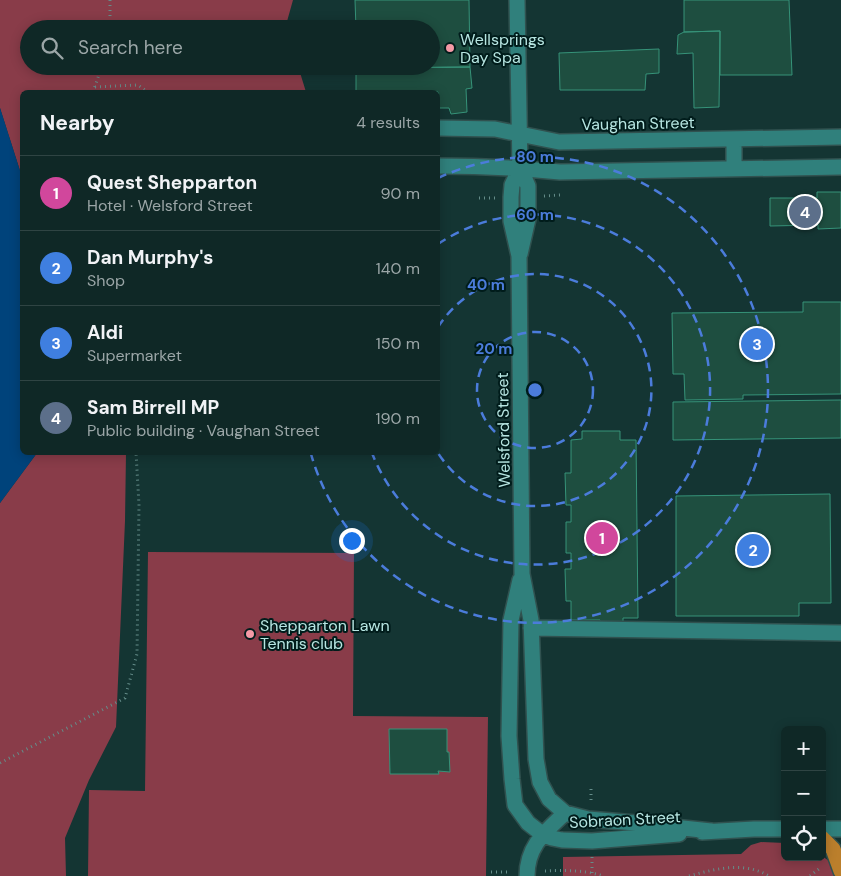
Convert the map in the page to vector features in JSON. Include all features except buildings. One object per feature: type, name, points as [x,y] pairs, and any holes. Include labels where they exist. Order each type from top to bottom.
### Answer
[{"type":"highway","points":[[826,842],[833,850],[841,871]]},
{"type":"street","name":"Welsford Street","points":[[517,0],[520,168],[512,185],[511,221],[519,256],[522,574],[531,620],[536,759],[540,782],[549,799],[565,813]]},
{"type":"street","name":"Vaughan Street","points":[[440,128],[495,129],[559,142],[841,137]]},
{"type":"street","points":[[734,139],[734,169]]},
{"type":"street","points":[[440,166],[520,168],[560,172],[841,167]]},
{"type":"street","name":"Welsford Street","points":[[522,574],[511,620],[509,736],[512,778],[515,805],[528,823],[542,834]]},
{"type":"street","points":[[531,628],[841,633]]},
{"type":"street","points":[[528,874],[527,868],[532,851],[542,834],[565,813]]},
{"type":"street","name":"Sobraon Street","points":[[565,813],[588,820],[710,831]]},
{"type":"street","name":"Sobraon Street","points":[[542,834],[562,840],[592,841],[710,831],[781,829]]},
{"type":"street","points":[[826,829],[841,829]]},
{"type":"path","points":[[110,0],[110,20]]},
{"type":"path","points":[[93,90],[99,75]]},
{"type":"path","points":[[94,87],[138,85],[145,90]]},
{"type":"path","points":[[0,764],[124,698],[137,654],[139,505],[136,455]]},
{"type":"path","points":[[689,876],[728,868],[754,869],[769,876]]},
{"type":"path","points":[[810,876],[820,868],[826,876]]},
{"type":"path","points":[[561,870],[561,876]]},
{"type":"path","points":[[491,872],[528,874],[561,870],[603,876]]},
{"type":"shaded area","points":[[0,0],[293,0],[287,20],[20,20],[20,75],[301,75],[305,90],[20,90],[20,171],[0,108]]},
{"type":"shaded area","points":[[36,455],[126,455],[116,727],[89,780],[65,838],[66,876],[0,876],[0,503]]},
{"type":"shaded area","name":"Shepparton Lawn Tennis club","points":[[148,552],[354,553],[353,716],[488,717],[486,876],[88,876],[89,790],[145,791]]},
{"type":"shaded area","points":[[761,842],[781,843],[781,861],[826,861],[826,859],[838,876],[563,876],[563,857],[741,854],[751,845]]},
{"type":"water","points":[[0,108],[20,171],[20,455],[36,455],[0,503]]},
{"type":"place","name":"Wellsprings Day Spa","points":[[450,48]]},
{"type":"place","name":"Sam Birrell MP","points":[[805,212]]},
{"type":"place","name":"Aldi","points":[[757,344]]},
{"type":"place","name":"Quest Shepparton","points":[[602,538]]},
{"type":"place","name":"Dan Murphy's","points":[[753,550]]},
{"type":"place","name":"Shepparton Lawn Tennis club","points":[[250,634]]}]
